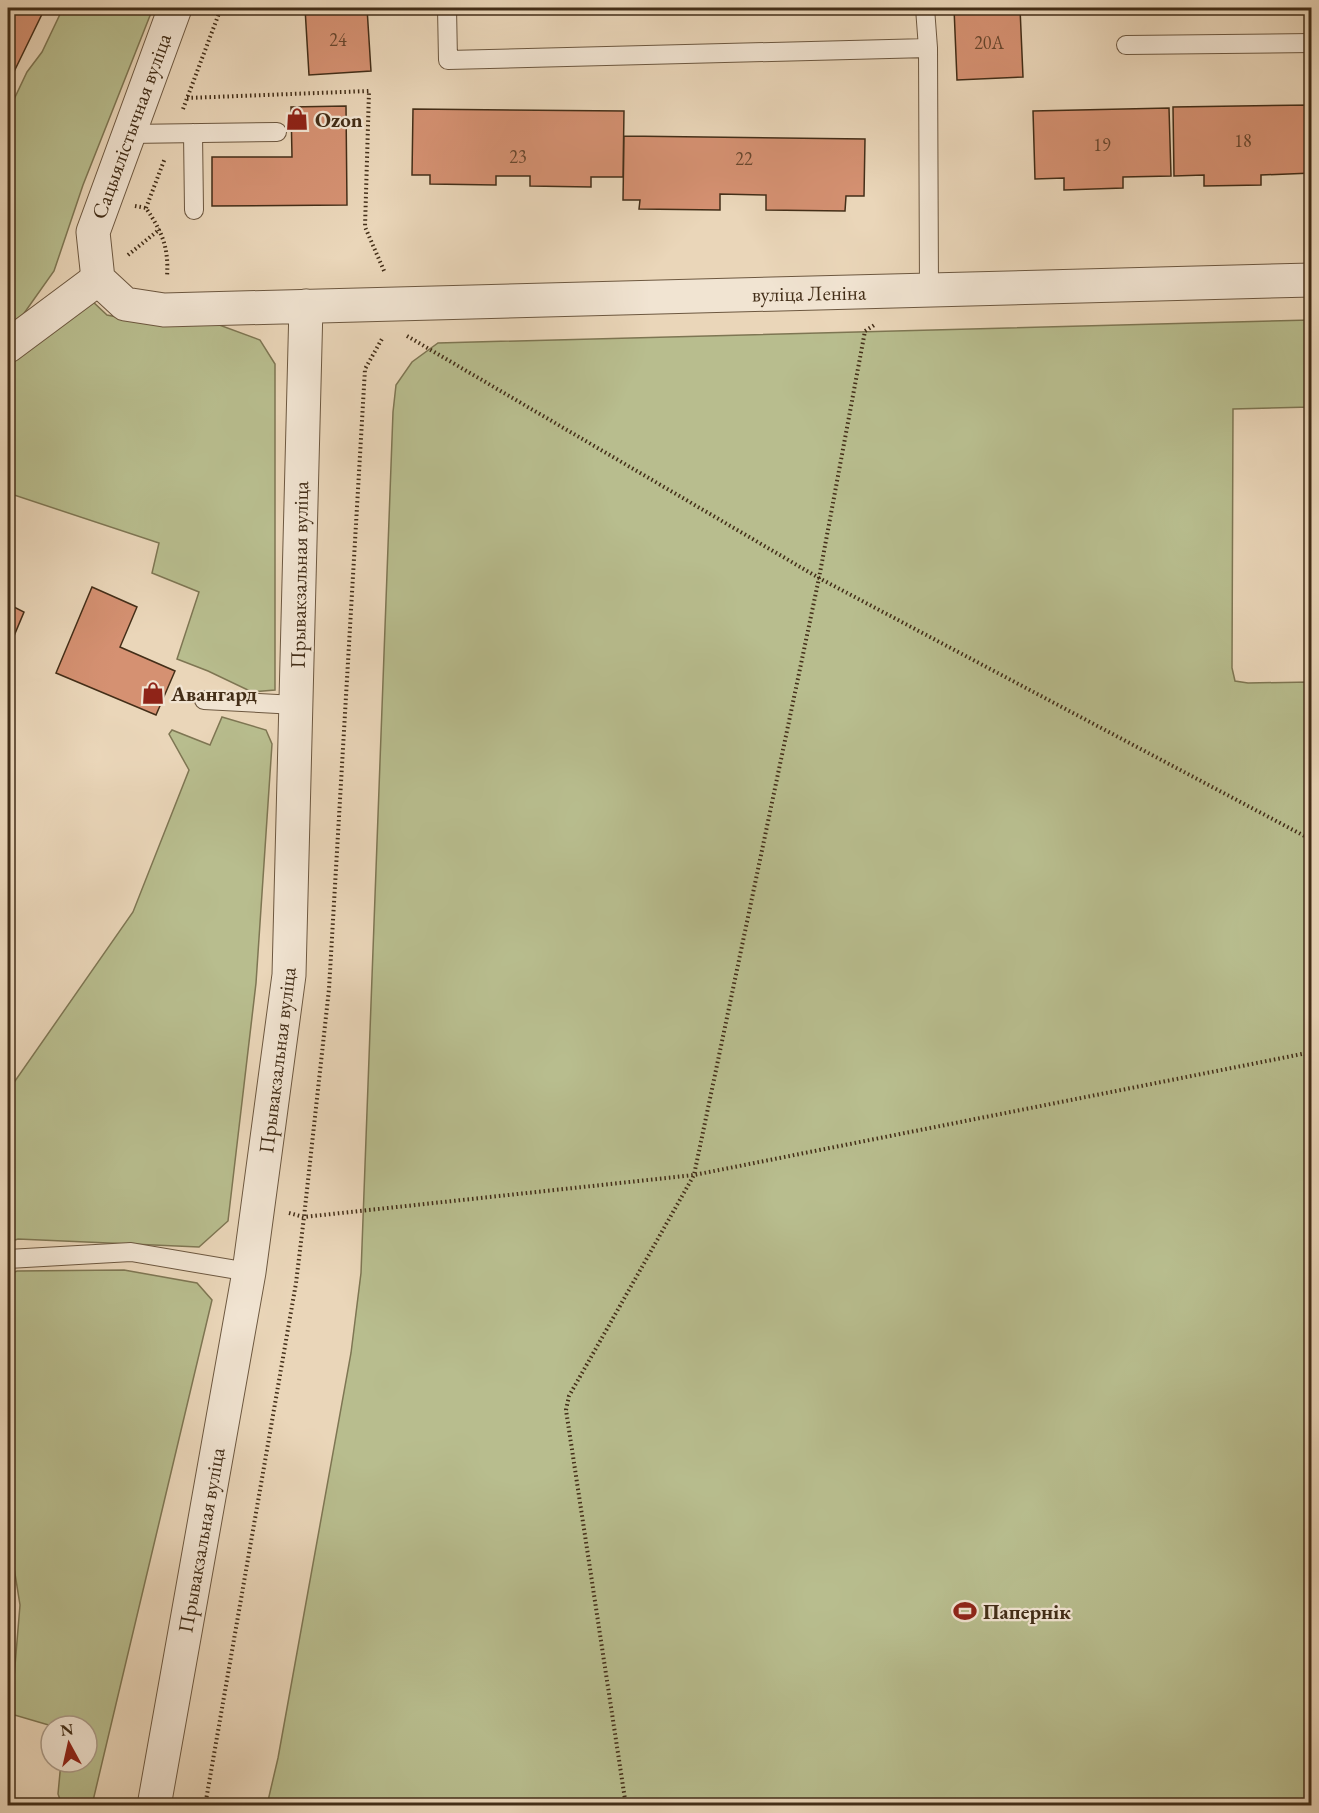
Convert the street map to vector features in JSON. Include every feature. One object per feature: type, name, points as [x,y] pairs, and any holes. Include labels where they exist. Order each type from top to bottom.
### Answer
[{"type":"street","name":"Сацыялістычная вуліца","points":[[98,279],[93,232],[175,8]]},
{"type":"street","points":[[8,346],[98,279],[125,304],[164,310],[306,306]]},
{"type":"street","name":"вуліца Леніна","points":[[306,306],[1311,280]]},
{"type":"street","name":"Прывакзальная вуліца","points":[[154,1806],[249,1272],[289,975],[306,306]]},
{"type":"lane","points":[[447,8],[448,60],[928,48]]},
{"type":"lane","points":[[925,8],[928,48],[929,290]]},
{"type":"lane","points":[[1126,45],[1311,43]]},
{"type":"lane","points":[[128,134],[277,132]]},
{"type":"lane","points":[[193,133],[194,210]]},
{"type":"lane","points":[[204,700],[296,705]]},
{"type":"lane","points":[[8,1259],[131,1252],[249,1272]]},
{"type":"path","points":[[187,98],[369,91],[365,227],[389,281]]},
{"type":"path","points":[[128,205],[146,208],[160,229],[168,258],[166,283]]},
{"type":"path","points":[[626,1806],[566,1410],[569,1396],[694,1175],[819,578],[865,331],[884,319]]},
{"type":"path","points":[[404,335],[819,578],[1311,840]]},
{"type":"path","points":[[258,1207],[304,1217],[694,1175],[1311,1053]]},
{"type":"green space","points":[[63,8],[153,8],[83,185],[54,271],[20,319],[8,322],[8,112],[27,72],[42,52]]},
{"type":"green space","points":[[91,300],[107,315],[153,324],[214,323],[260,340],[275,364],[275,690],[252,692],[177,659],[199,592],[152,573],[159,543],[8,493],[8,356]]},
{"type":"green space","points":[[1311,320],[1311,407],[1233,409],[1232,668],[1235,681],[1248,683],[1311,682],[1311,1805],[267,1805],[278,1758],[351,1353],[361,1273],[393,412],[396,385],[412,362],[438,343]]},
{"type":"green space","points":[[222,717],[266,730],[272,744],[256,983],[228,1221],[199,1247],[18,1239],[8,1242],[8,1091],[133,912],[189,770],[169,734],[172,730],[210,745]]},
{"type":"green space","points":[[124,1270],[197,1283],[212,1300],[92,1805],[62,1805],[58,1794],[60,1774],[99,1774],[99,1714],[39,1714],[39,1722],[11,1714],[20,1605],[8,1530],[8,1275],[17,1271]]},
{"type":"building","points":[[8,8],[45,8],[8,84]]},
{"type":"building","points":[[305,8],[367,8],[371,71],[309,75]]},
{"type":"building","points":[[954,8],[1020,8],[1023,77],[957,80]]},
{"type":"building","points":[[1312,105],[1312,173],[1261,175],[1261,185],[1204,186],[1204,175],[1174,176],[1173,107]]},
{"type":"building","points":[[346,106],[347,205],[212,206],[212,157],[292,157],[291,107]]},
{"type":"building","points":[[1169,108],[1171,176],[1123,177],[1123,188],[1064,190],[1064,178],[1035,179],[1033,111]]},
{"type":"building","points":[[413,109],[624,111],[623,177],[591,177],[591,187],[530,186],[530,176],[496,176],[496,185],[430,184],[430,175],[412,175]]},
{"type":"building","points":[[624,136],[865,139],[864,196],[846,196],[845,211],[766,210],[766,195],[720,194],[720,210],[639,209],[640,200],[623,200]]},
{"type":"building","points":[[92,587],[137,607],[120,647],[175,671],[156,715],[56,673]]},
{"type":"building","points":[[8,604],[24,612],[11,643],[8,642]]},
{"type":"place","name":"Ozon","points":[[297,119]]},
{"type":"place","name":"Авангард","points":[[153,693]]},
{"type":"place","name":"Папернік","points":[[965,1611]]}]
